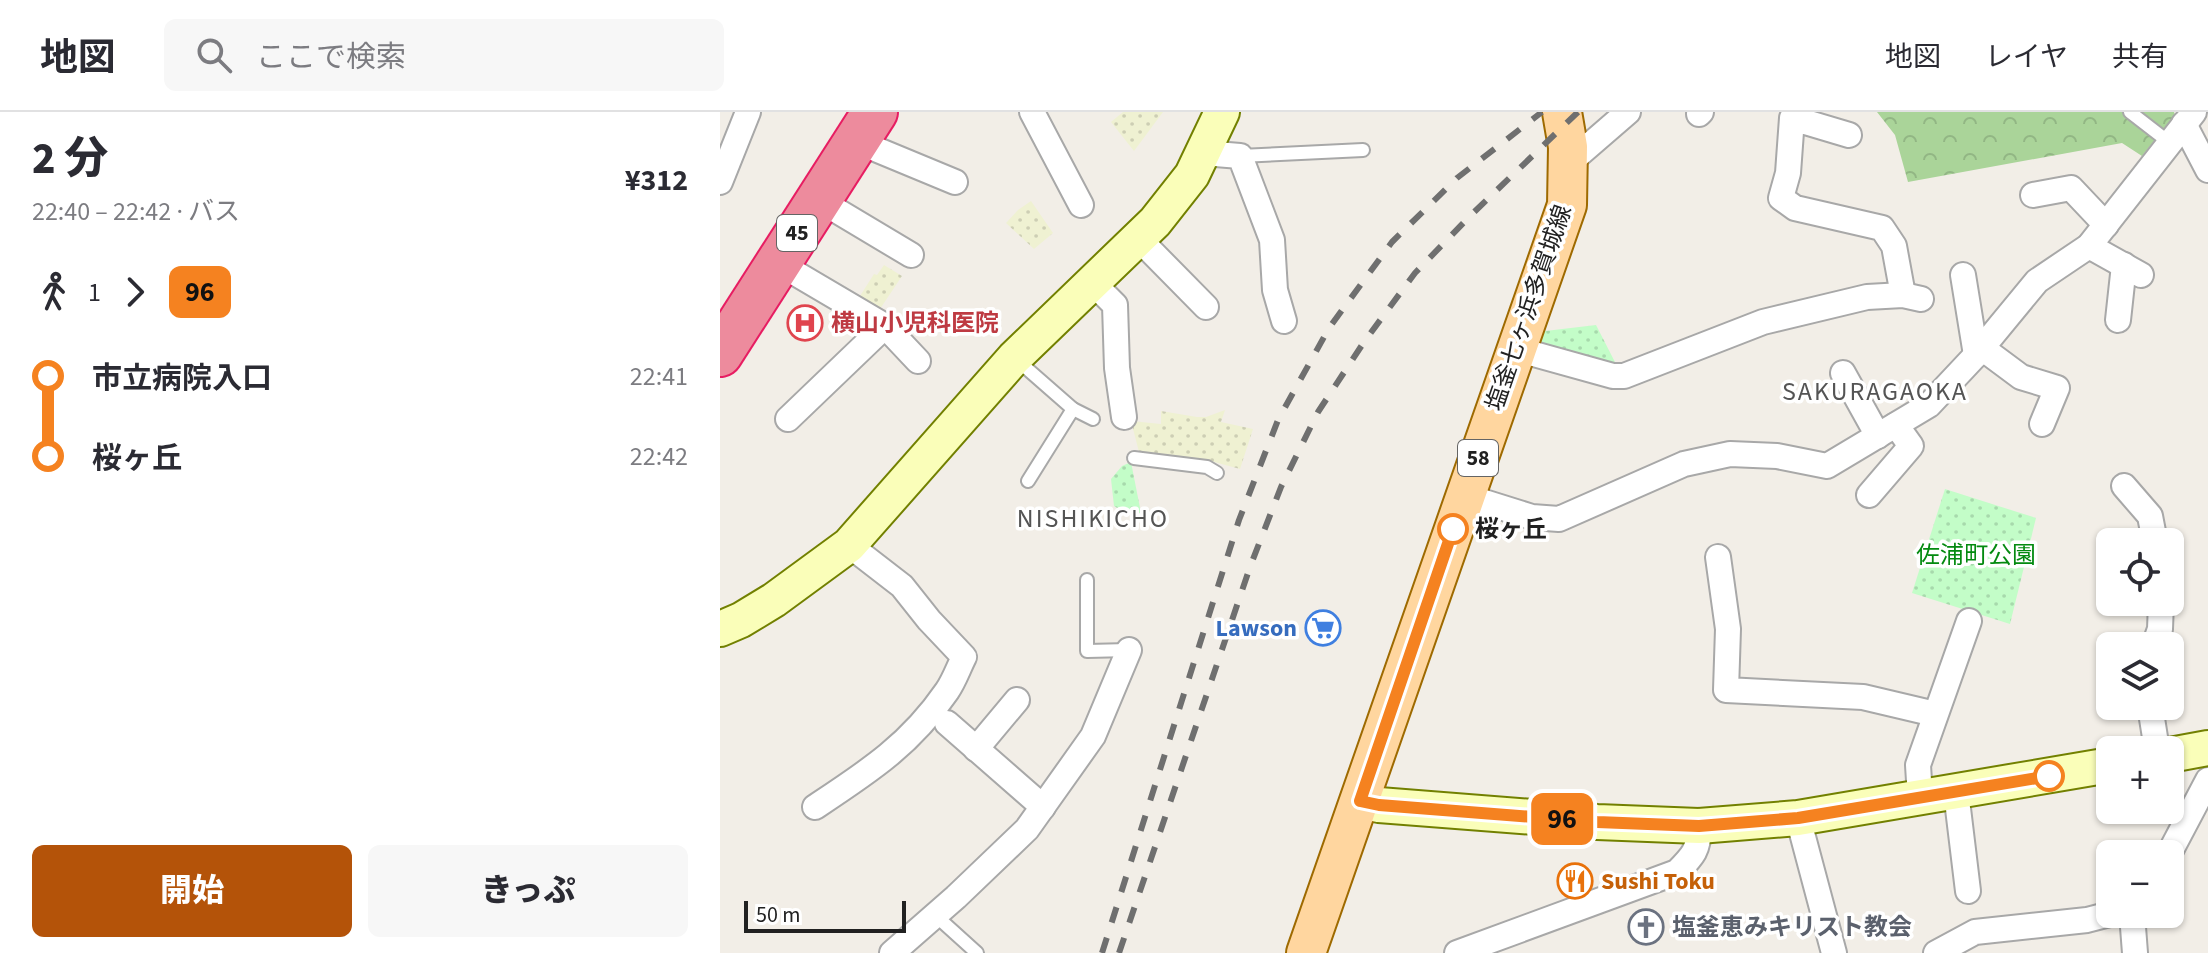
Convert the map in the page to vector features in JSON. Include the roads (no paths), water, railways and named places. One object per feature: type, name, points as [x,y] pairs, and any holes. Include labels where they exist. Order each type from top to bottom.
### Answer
[{"type":"highway","name":"45","points":[[720,354],[865,126]]},
{"type":"main road","name":"塩釜七ヶ浜多賀城線","points":[[1306,953],[1567,205],[1569,163],[1562,112]]},
{"type":"street","points":[[1032,112],[1081,205]]},
{"type":"street","points":[[720,629],[774,600],[849,545],[1014,358],[1155,222],[1192,175],[1222,112]]},
{"type":"street","points":[[1569,163],[1628,112]]},
{"type":"street","points":[[1516,349],[1613,376],[1624,376],[1763,322],[1867,297],[1912,297],[1894,246],[1882,228],[1795,208],[1781,198],[1788,173],[1792,118],[1849,135]]},
{"type":"street","points":[[720,182],[736,121]]},
{"type":"street","points":[[865,126],[955,182]]},
{"type":"street","points":[[1465,496],[1532,517],[1559,519],[1684,464],[1730,454],[1777,456],[1827,466],[1929,405],[1979,352],[2037,281],[2089,246],[2183,126],[2208,170]]},
{"type":"street","points":[[1203,153],[1240,156],[1272,240],[1275,290],[1284,321]]},
{"type":"street","points":[[2033,195],[2071,188],[2106,225]]},
{"type":"street","points":[[819,200],[911,255]]},
{"type":"street","points":[[1138,238],[1206,307]]},
{"type":"street","points":[[2089,246],[2132,270],[2118,320]]},
{"type":"street","points":[[778,263],[885,326],[918,361]]},
{"type":"street","points":[[1963,275],[1979,352],[2021,377],[2057,388],[2042,424]]},
{"type":"street","points":[[1092,282],[1115,305],[1117,368],[1124,417]]},
{"type":"street","points":[[788,419],[885,326]]},
{"type":"street","points":[[1843,373],[1887,430],[1911,446],[1869,495]]},
{"type":"street","points":[[2124,486],[2150,516],[2152,528]]},
{"type":"street","points":[[815,807],[878,765],[914,734],[948,689],[964,657],[902,586],[849,545]]},
{"type":"street","points":[[1718,557],[1728,629],[1726,690],[1863,697],[1935,714]]},
{"type":"street","points":[[1920,797],[1918,765],[1969,621]]},
{"type":"street","points":[[892,953],[1027,829],[1093,736],[1129,650]]},
{"type":"street","points":[[976,749],[1017,700]]},
{"type":"street","points":[[947,723],[1043,807]]},
{"type":"street","points":[[2184,752],[2208,748]]},
{"type":"street","points":[[1360,801],[1597,822],[1699,826],[1798,818],[2096,767]]},
{"type":"street","points":[[2176,840],[2208,780]]},
{"type":"street","points":[[1956,792],[1968,891]]},
{"type":"street","points":[[1798,818],[1834,953]]},
{"type":"street","points":[[1457,953],[1677,872],[1693,857],[1699,842],[1699,826]]},
{"type":"street","points":[[1936,953],[1975,932],[2096,918]]},
{"type":"street","points":[[2133,928],[2135,953]]},
{"type":"lane","points":[[2130,112],[2183,126]]},
{"type":"lane","points":[[1240,156],[1363,150]]},
{"type":"lane","points":[[1014,358],[1073,409],[1093,419]]},
{"type":"lane","points":[[1028,481],[1073,409]]},
{"type":"lane","points":[[1134,458],[1207,467],[1217,473]]},
{"type":"lane","points":[[1087,580],[1087,651],[1129,650]]},
{"type":"lane","points":[[935,915],[977,953]]},
{"type":"railway","points":[[1102,953],[1239,520],[1278,420],[1329,328],[1392,242],[1457,178],[1542,112]]},
{"type":"railway","points":[[1119,953],[1250,567],[1281,487],[1318,412],[1415,273],[1578,112]]},
{"type":"place","name":"横山小児科医院","points":[[805,323]]},
{"type":"place","name":"桜ヶ丘","points":[[1453,529]]},
{"type":"place","name":"Lawson","points":[[1323,628]]},
{"type":"place","name":"Sushi Toku","points":[[1575,881]]},
{"type":"place","name":"塩釜恵みキリスト教会","points":[[1646,927]]},
{"type":"district","name":"SAKURAGAOKA","points":[[1875,391]]},
{"type":"district","name":"NISHIKICHO","points":[[1093,518]]},
{"type":"park label","name":"佐浦町公園","points":[[1976,555]]}]
